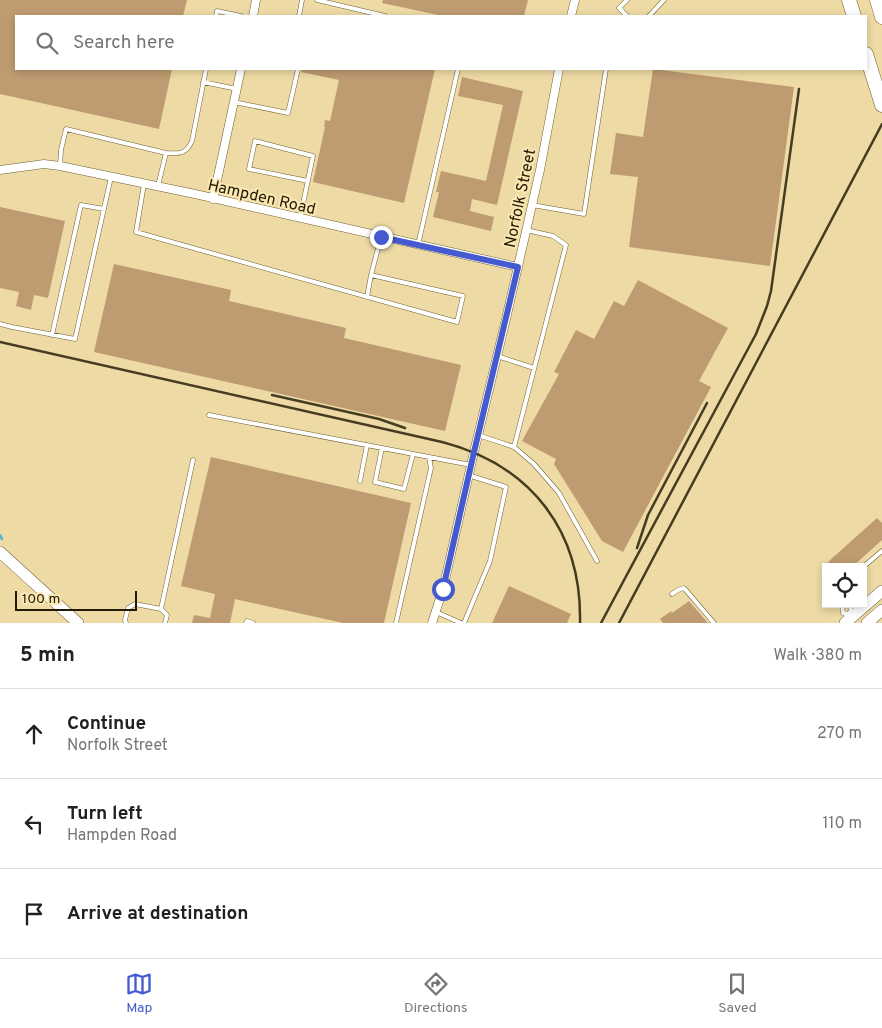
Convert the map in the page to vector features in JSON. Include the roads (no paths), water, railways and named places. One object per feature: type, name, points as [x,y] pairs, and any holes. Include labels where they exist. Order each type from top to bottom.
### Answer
[{"type":"highway","points":[[849,0],[854,15]]},
{"type":"highway","points":[[877,0],[882,17]]},
{"type":"highway","points":[[867,57],[882,105]]},
{"type":"street","points":[[253,15],[256,0]]},
{"type":"street","points":[[571,15],[575,0]]},
{"type":"street","points":[[213,198],[241,70]]},
{"type":"street","name":"Norfolk Street","points":[[432,623],[518,267],[559,70]]},
{"type":"street","name":"Hampden Road","points":[[0,170],[37,165],[60,166],[213,198],[518,267]]},
{"type":"street","points":[[0,552],[78,623]]},
{"type":"street","points":[[848,619],[882,591]]},
{"type":"street","points":[[866,623],[882,610]]},
{"type":"lane","points":[[299,15],[302,0]]},
{"type":"lane","points":[[317,0],[381,15]]},
{"type":"lane","points":[[626,15],[619,8],[627,0]]},
{"type":"lane","points":[[650,15],[664,0]]},
{"type":"lane","points":[[216,15],[217,11],[236,15]]},
{"type":"lane","points":[[60,166],[61,150],[66,129],[166,153],[184,153],[189,149],[192,141],[206,70]]},
{"type":"lane","points":[[234,102],[288,113],[298,70]]},
{"type":"lane","points":[[418,245],[458,70]]},
{"type":"lane","points":[[532,205],[584,214],[606,70]]},
{"type":"lane","points":[[204,82],[237,89]]},
{"type":"lane","points":[[300,218],[308,181],[313,156],[254,141],[249,169],[308,181]]},
{"type":"lane","points":[[158,186],[166,153]]},
{"type":"lane","points":[[0,324],[12,328],[75,339],[111,177]]},
{"type":"lane","points":[[144,184],[136,232],[457,322],[463,296],[371,274]]},
{"type":"lane","points":[[52,335],[81,205],[104,210]]},
{"type":"lane","points":[[514,447],[566,245],[554,236],[526,230]]},
{"type":"lane","points":[[367,297],[381,237]]},
{"type":"lane","points":[[497,356],[534,368]]},
{"type":"lane","points":[[209,415],[471,465]]},
{"type":"lane","points":[[478,435],[514,447],[534,464],[558,493],[597,561]]},
{"type":"lane","points":[[360,481],[367,445]]},
{"type":"lane","points":[[382,448],[374,482],[404,489],[413,454]]},
{"type":"lane","points":[[396,623],[431,468],[429,457]]},
{"type":"lane","points":[[161,609],[193,460]]},
{"type":"lane","points":[[436,612],[462,623],[490,561],[506,488],[468,476]]},
{"type":"lane","points":[[867,564],[882,551]]},
{"type":"lane","points":[[672,594],[684,588],[714,623]]},
{"type":"lane","points":[[126,623],[128,608],[135,604],[161,609],[167,615],[165,623]]},
{"type":"lane","points":[[842,608],[843,613],[848,619]]},
{"type":"lane","points":[[246,623],[247,621],[253,623]]},
{"type":"waterway","points":[[0,535],[2,539]]},
{"type":"railway","points":[[601,623],[756,334],[767,306],[771,291],[799,89]]},
{"type":"railway","points":[[619,623],[882,124]]},
{"type":"railway","points":[[0,342],[442,442],[474,453],[501,467],[525,485],[545,507],[561,531],[572,559],[578,590],[580,623]]},
{"type":"railway","points":[[272,395],[379,419],[405,428]]},
{"type":"railway","points":[[637,548],[648,515],[707,403]]}]
